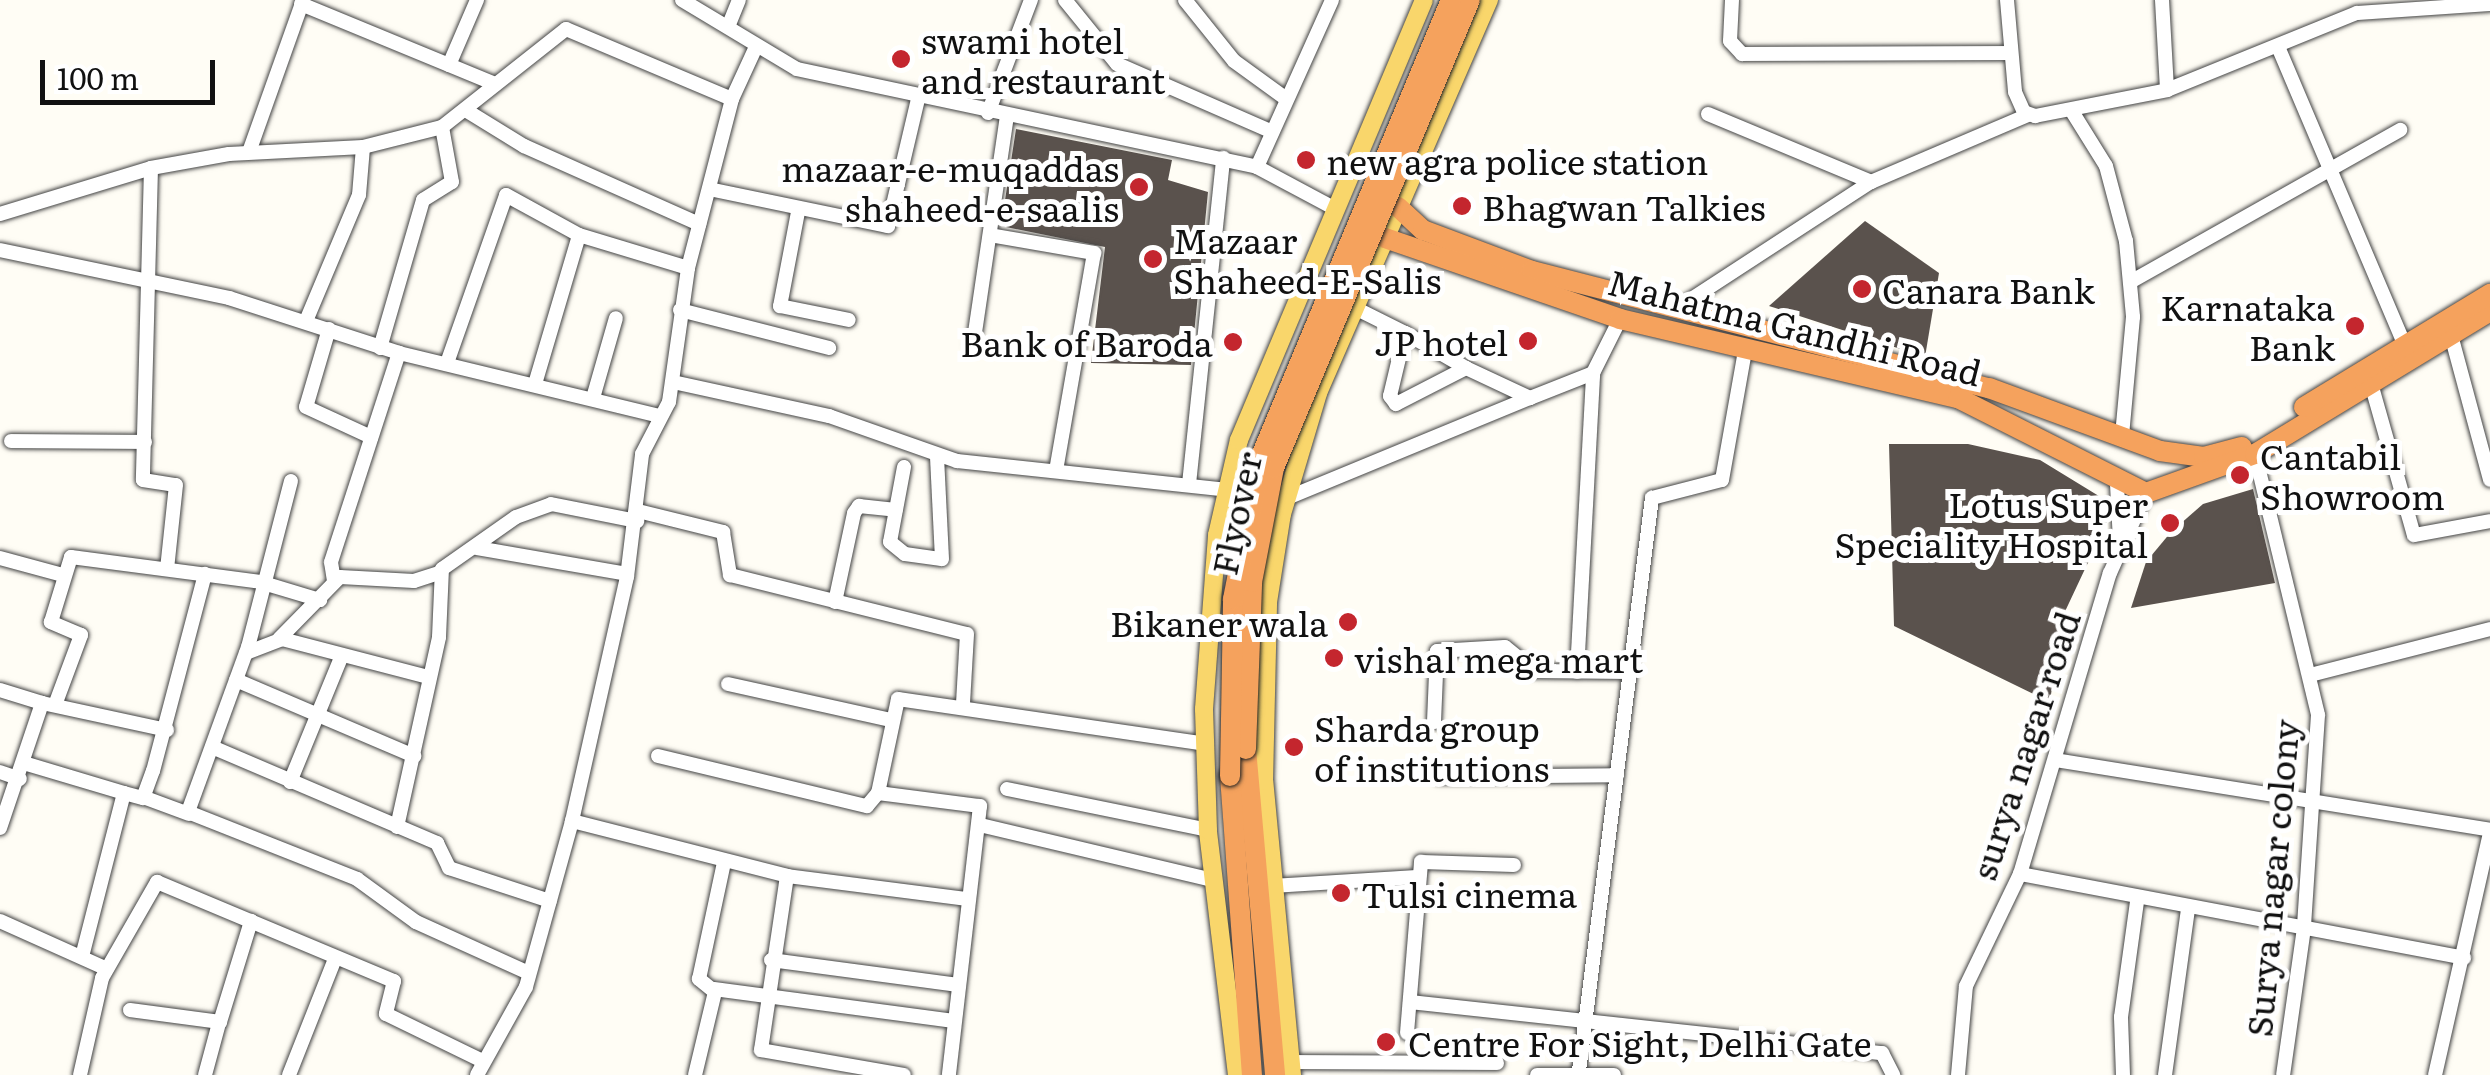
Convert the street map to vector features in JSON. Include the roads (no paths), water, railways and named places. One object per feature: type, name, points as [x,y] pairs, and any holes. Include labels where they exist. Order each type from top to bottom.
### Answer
[{"type":"highway","name":"Flyover","points":[[1252,1075],[1230,776],[1233,599],[1261,456],[1451,0]]},
{"type":"highway","name":"Flyover","points":[[1286,1071],[1246,749],[1252,582],[1274,468],[1297,398],[1470,0]]},
{"type":"highway","name":"Mahatma Gandhi Road","points":[[1398,208],[1423,230],[1482,253],[1672,312],[1990,388],[2160,451],[2204,457],[2241,448],[2403,341],[2490,294]]},
{"type":"highway","name":"Mahatma Gandhi Road","points":[[1385,238],[1620,319],[1958,398],[2075,456],[2117,484],[2153,492]]},
{"type":"highway","points":[[2153,492],[2255,454],[2370,380],[2490,311]]},
{"type":"highway","points":[[2075,456],[2090,423]]},
{"type":"highway","points":[[2153,492],[2167,472],[2160,451]]},
{"type":"main road","points":[[1237,1075],[1212,880],[1204,710],[1227,490],[1239,440],[1332,206],[1424,0]]},
{"type":"main road","points":[[1286,1071],[1264,782],[1268,602],[1286,498],[1355,308],[1489,0]]},
{"type":"main road","points":[[1361,146],[1414,169]]},
{"type":"main road","points":[[1312,260],[1364,286]]},
{"type":"street","points":[[449,65],[477,0]]},
{"type":"street","points":[[682,0],[728,26],[756,49],[797,69],[918,99],[1257,166],[1332,206]]},
{"type":"street","points":[[728,26],[739,0]]},
{"type":"street","points":[[988,113],[1031,0]]},
{"type":"street","points":[[1065,0],[1117,64],[1270,131]]},
{"type":"street","points":[[1184,0],[1234,60],[1285,98]]},
{"type":"street","points":[[1257,166],[1332,0]]},
{"type":"street","points":[[1732,0],[1730,41],[1742,54],[2008,53]]},
{"type":"street","points":[[2007,0],[2008,53],[2028,115]]},
{"type":"street","points":[[2162,0],[2167,90]]},
{"type":"street","points":[[249,152],[302,2],[493,83]]},
{"type":"street","points":[[1672,312],[1871,182],[2028,115],[2073,113],[2167,90],[2279,50],[2357,13],[2490,4]]},
{"type":"street","points":[[0,214],[151,168],[249,152],[363,146],[442,127],[467,111],[493,83],[563,30],[614,46],[732,99]]},
{"type":"street","points":[[80,1075],[107,969],[154,882],[396,982],[388,1016],[480,1068],[529,973],[572,820],[628,574],[642,454],[673,382],[688,268],[732,99],[756,49]]},
{"type":"street","points":[[2279,50],[2403,341]]},
{"type":"street","points":[[708,188],[798,212],[890,224],[918,99]]},
{"type":"street","points":[[467,111],[524,146],[699,224]]},
{"type":"street","points":[[2073,113],[2106,166],[2132,282],[2122,435]]},
{"type":"street","points":[[1708,114],[1871,182]]},
{"type":"street","points":[[972,346],[1007,116]]},
{"type":"street","points":[[380,348],[423,200],[452,182],[442,127]]},
{"type":"street","points":[[2132,282],[2400,130]]},
{"type":"street","points":[[306,321],[360,194],[363,146]]},
{"type":"street","points":[[1189,484],[1223,158]]},
{"type":"street","points":[[151,168],[153,283],[143,480],[176,484],[166,569]]},
{"type":"street","points":[[447,363],[503,197],[579,235],[688,268]]},
{"type":"street","points":[[798,212],[780,306],[850,320]]},
{"type":"street","points":[[535,384],[579,235]]},
{"type":"street","points":[[990,235],[1094,253],[1056,470]]},
{"type":"street","points":[[0,250],[306,321],[380,348],[659,416]]},
{"type":"street","points":[[1355,308],[1530,398]]},
{"type":"street","points":[[680,310],[829,348]]},
{"type":"street","points":[[594,398],[616,318]]},
{"type":"street","points":[[1578,672],[1593,373],[1620,319]]},
{"type":"street","points":[[329,330],[306,407],[371,437]]},
{"type":"street","points":[[1405,333],[1392,403],[1466,368]]},
{"type":"street","points":[[2451,335],[2490,480]]},
{"type":"street","points":[[1580,1070],[1652,498],[1722,480],[1745,351]]},
{"type":"street","points":[[246,653],[279,639],[334,581],[330,562],[399,353]]},
{"type":"street","points":[[1286,498],[1593,373]]},
{"type":"street","points":[[2370,380],[2414,535],[2490,521]]},
{"type":"street","points":[[673,382],[830,416],[937,455],[1227,490]]},
{"type":"street","points":[[11,441],[145,442]]},
{"type":"street","name":"Surya nagar colony","points":[[2255,454],[2314,674],[2315,807],[2284,1075]]},
{"type":"street","points":[[904,468],[890,542],[905,554],[942,559],[937,455]]},
{"type":"street","points":[[189,814],[246,653],[260,582],[290,481]]},
{"type":"street","points":[[2117,484],[2120,543]]},
{"type":"street","name":"surya nagar road","points":[[1958,1075],[1966,986],[2020,874],[2120,543],[2153,492]]},
{"type":"street","points":[[334,581],[414,581],[441,572],[516,517],[552,504],[723,532],[730,575],[967,634],[963,704]]},
{"type":"street","points":[[835,602],[854,513],[859,506],[896,510]]},
{"type":"street","points":[[477,548],[628,574]]},
{"type":"street","points":[[0,828],[48,704],[80,635],[52,625],[62,576],[71,557],[260,582],[320,600]]},
{"type":"street","points":[[0,558],[62,576]]},
{"type":"street","points":[[396,827],[440,624],[441,572]]},
{"type":"street","points":[[143,797],[167,730],[205,574]]},
{"type":"street","points":[[2314,674],[2490,630]]},
{"type":"street","points":[[279,639],[428,676]]},
{"type":"street","points":[[1434,722],[1437,651],[1505,647],[1535,671],[1629,672]]},
{"type":"street","points":[[290,782],[342,656]]},
{"type":"street","points":[[236,680],[414,756]]},
{"type":"street","points":[[728,684],[890,720]]},
{"type":"street","points":[[0,690],[167,730]]},
{"type":"street","points":[[658,756],[867,806],[878,793],[890,720],[898,700],[963,704],[1205,744]]},
{"type":"street","points":[[212,747],[442,845],[449,868],[550,901]]},
{"type":"street","points":[[2055,760],[2315,807],[2490,831],[2435,1075]]},
{"type":"street","points":[[27,764],[143,797],[357,880],[416,922],[529,973]]},
{"type":"street","points":[[0,772],[20,779]]},
{"type":"street","points":[[1439,777],[1617,775]]},
{"type":"street","points":[[1008,789],[1208,830]]},
{"type":"street","points":[[82,956],[124,793]]},
{"type":"street","points":[[878,793],[978,804],[980,825],[967,898],[950,1075]]},
{"type":"street","points":[[572,820],[787,876],[967,898]]},
{"type":"street","points":[[980,825],[1212,880]]},
{"type":"street","points":[[1407,1033],[1418,877],[1426,859],[1514,865]]},
{"type":"street","points":[[724,862],[699,978],[714,989],[954,1021]]},
{"type":"street","points":[[2020,874],[2137,902],[2464,958]]},
{"type":"street","points":[[787,876],[764,996],[764,1052],[904,1075]]},
{"type":"street","points":[[1271,886],[1418,877]]},
{"type":"street","points":[[2124,1075],[2118,1055],[2137,902]]},
{"type":"street","points":[[2165,1075],[2188,910]]},
{"type":"street","points":[[0,921],[107,969]]},
{"type":"street","points":[[204,1075],[252,921]]},
{"type":"street","points":[[289,1075],[335,959]]},
{"type":"street","points":[[771,960],[958,985]]},
{"type":"street","points":[[695,1075],[714,989]]},
{"type":"street","points":[[1410,1002],[1882,1053],[1893,1075]]},
{"type":"street","points":[[130,1010],[218,1023]]},
{"type":"street","points":[[1286,1071],[1497,1062]]},
{"type":"street","points":[[1537,1075],[1580,1070],[1614,1075]]},
{"type":"place","name":"swami hotel and restaurant","points":[[901,59]]},
{"type":"place","name":"new agra police station","points":[[1306,160]]},
{"type":"place","name":"mazaar-e-muqaddas shaheed-e-saalis","points":[[1139,187]]},
{"type":"place","name":"Bhagwan Talkies","points":[[1462,206]]},
{"type":"place","name":"Mazaar Shaheed-E-Salis","points":[[1153,259]]},
{"type":"place","name":"Canara Bank","points":[[1862,289]]},
{"type":"place","name":"Karnataka Bank","points":[[2355,326]]},
{"type":"place","name":"JP hotel","points":[[1528,341]]},
{"type":"place","name":"Bank of Baroda","points":[[1233,342]]},
{"type":"place","name":"Cantabil Showroom","points":[[2240,475]]},
{"type":"place","name":"Lotus Super Speciality Hospital","points":[[2170,523]]},
{"type":"place","name":"Bikaner wala","points":[[1348,622]]},
{"type":"place","name":"vishal mega mart","points":[[1334,658]]},
{"type":"place","name":"Sharda group of institutions","points":[[1294,747]]},
{"type":"place","name":"Tulsi cinema","points":[[1341,893]]},
{"type":"place","name":"Centre For Sight, Delhi Gate","points":[[1386,1042]]}]
